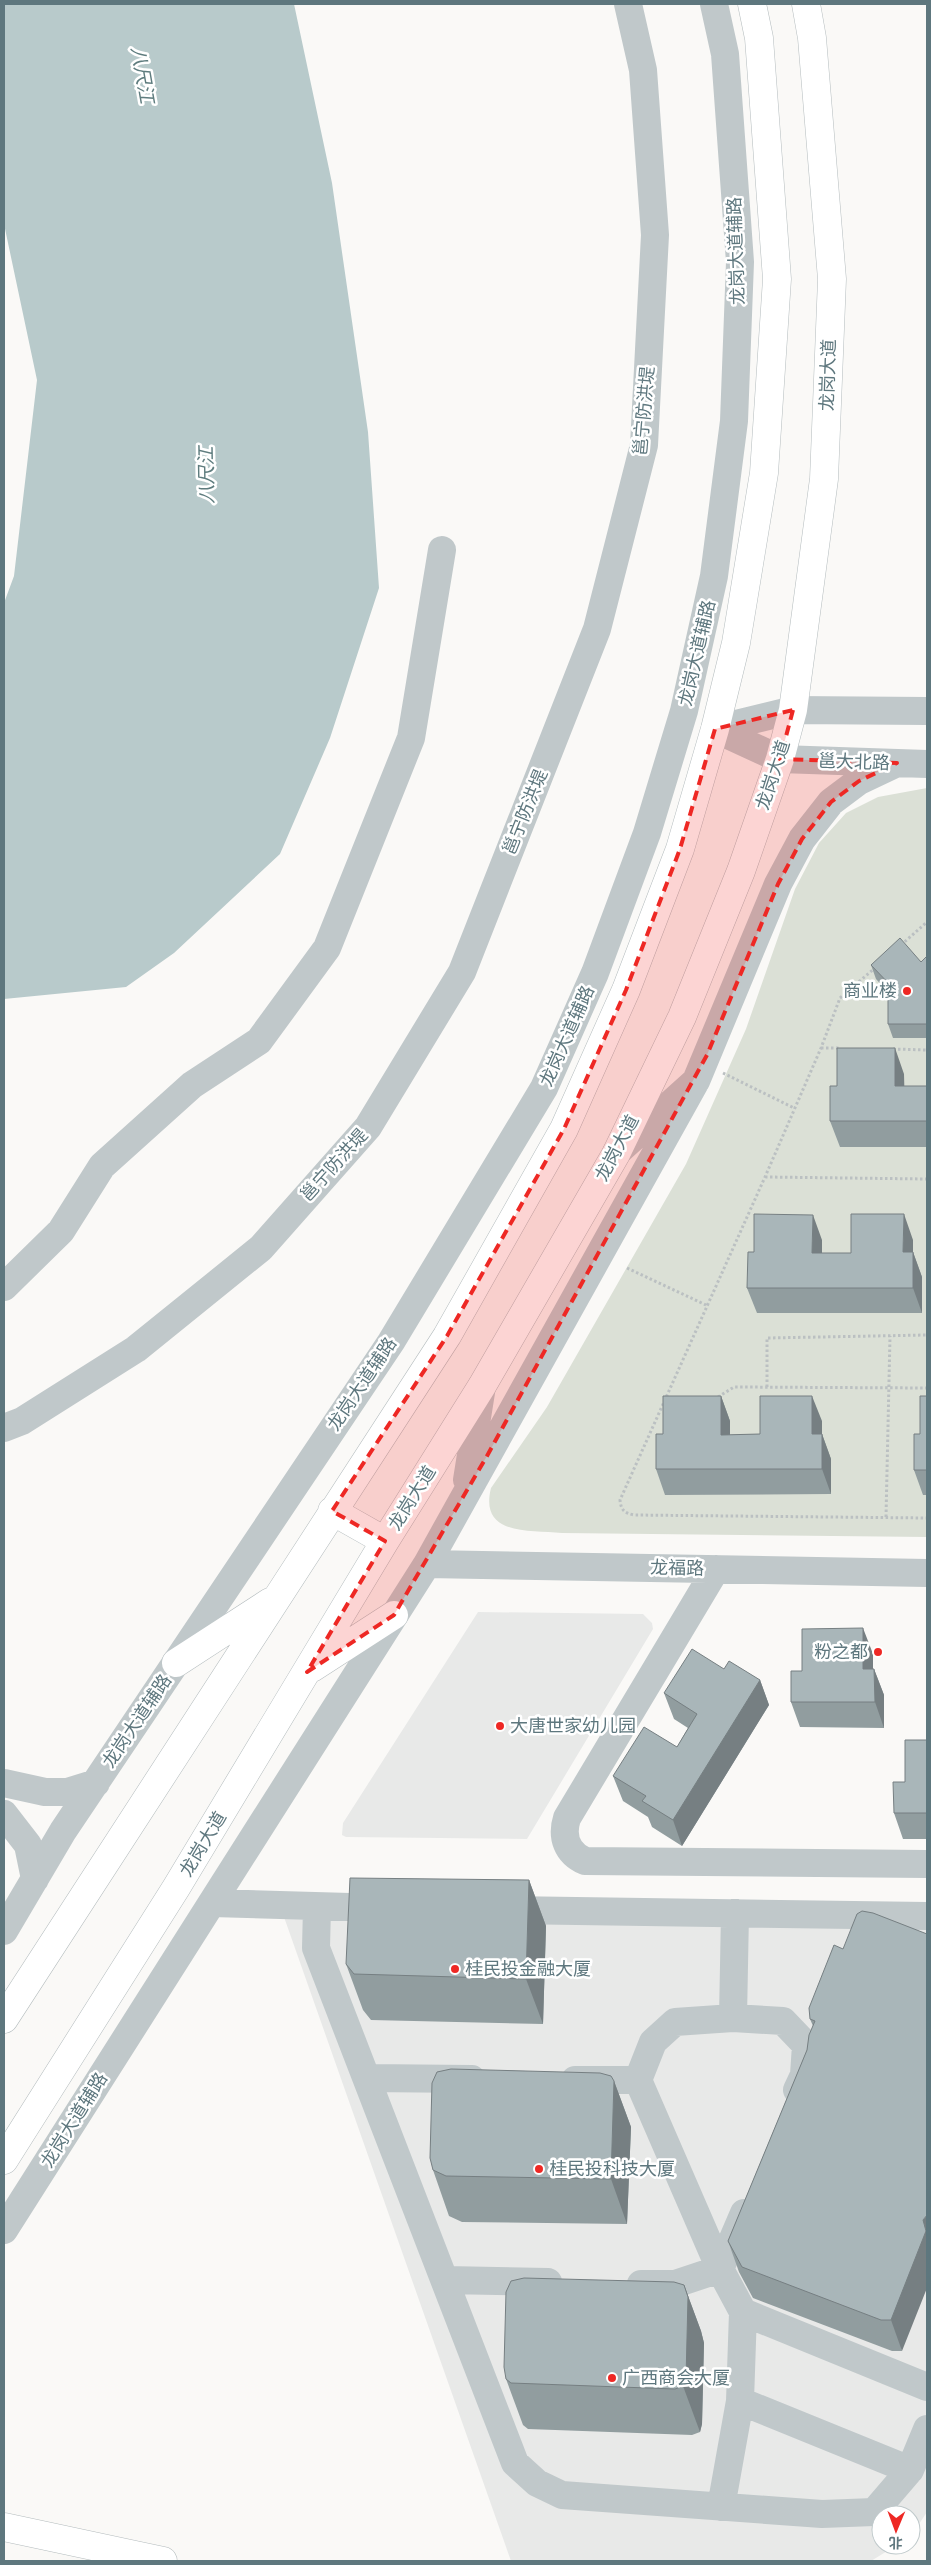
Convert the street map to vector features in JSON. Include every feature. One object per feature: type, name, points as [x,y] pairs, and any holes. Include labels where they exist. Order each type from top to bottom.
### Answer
[{"type":"main road","points":[[4,2019],[447,1336],[564,1129],[626,990],[680,849],[715,729],[736,643],[764,473],[777,279],[759,38],[752,4]]},
{"type":"main road","name":"龙岗大道","points":[[4,2160],[176,1888],[385,1541],[482,1386],[616,1154],[682,1017],[742,871],[780,759],[793,710],[824,478],[832,278],[812,38],[806,4]]},
{"type":"main road","points":[[332,1511],[385,1541]]},
{"type":"main road","points":[[176,1663],[278,1597]]},
{"type":"main road","points":[[307,1672],[394,1615]]},
{"type":"main road","points":[[4,2527],[163,2561]]},
{"type":"street","name":"邕宁防洪堤","points":[[4,1428],[22,1421],[136,1349],[261,1248],[368,1127],[462,972],[597,629],[644,445],[655,235],[643,70],[628,4]]},
{"type":"street","name":"龙岗大道辅路","points":[[4,1931],[96,1783],[390,1342],[544,1088],[595,973],[647,833],[684,711],[714,576],[734,422],[740,262],[725,54],[714,4]]},
{"type":"street","points":[[4,1287],[61,1231],[102,1166],[192,1085],[259,1041],[327,948],[411,738],[442,550]]},
{"type":"street","points":[[715,729],[793,710],[927,711]]},
{"type":"street","points":[[715,729],[780,759]]},
{"type":"street","name":"邕大北路","points":[[780,759],[927,764]]},
{"type":"street","name":"龙岗大道辅路","points":[[4,2230],[427,1564],[700,1072],[778,884],[802,839],[831,802],[859,780],[897,764]]},
{"type":"street","name":"龙岗大道辅路","points":[[616,1154],[700,1072]]},
{"type":"street","points":[[464,1499],[482,1386]]},
{"type":"street","name":"龙福路","points":[[427,1564],[927,1573]]},
{"type":"street","points":[[716,1569],[567,1818],[565,1825],[567,1847],[575,1856],[585,1861],[927,1864]]},
{"type":"street","points":[[4,1783],[45,1792],[67,1792],[96,1783]]},
{"type":"street","points":[[4,1814],[28,1845],[35,1880]]},
{"type":"street","points":[[212,1903],[413,1908]]},
{"type":"street","points":[[316,1907],[316,1948],[515,2463],[537,2483],[562,2495],[822,2514],[874,2512],[910,2470],[927,2429]]},
{"type":"street","points":[[481,1909],[927,1916]]},
{"type":"street","points":[[733,2018],[735,1913]]},
{"type":"street","points":[[721,2506],[740,2401],[743,2312],[720,2269],[638,2080],[653,2042],[675,2022],[733,2018],[783,2021],[806,2045],[804,2075],[789,2110]]},
{"type":"street","points":[[367,2078],[493,2079]]},
{"type":"street","points":[[551,2080],[638,2080]]},
{"type":"street","points":[[618,2283],[675,2284],[720,2269],[754,2189]]},
{"type":"street","points":[[445,2280],[570,2282]]},
{"type":"street","points":[[743,2312],[927,2387]]},
{"type":"street","points":[[740,2401],[910,2470]]},
{"type":"path","points":[[898,948],[927,922]]},
{"type":"path","points":[[884,960],[840,998],[821,1048],[765,1177],[620,1500],[620,1508],[625,1513],[634,1515],[927,1518]]},
{"type":"path","points":[[821,1048],[840,1048]]},
{"type":"path","points":[[889,1049],[927,1050]]},
{"type":"path","points":[[700,1072],[794,1108]]},
{"type":"path","points":[[765,1177],[927,1179]]},
{"type":"path","points":[[627,1268],[706,1305]]},
{"type":"path","points":[[767,1387],[767,1338],[927,1335]]},
{"type":"path","points":[[886,1517],[890,1336]]},
{"type":"path","points":[[715,1399],[734,1387],[927,1388]]},
{"type":"highlighted area","points":[[793,710],[780,759],[897,763],[859,781],[831,802],[802,839],[778,884],[707,1055],[487,1456],[394,1615],[307,1672],[385,1541],[332,1511],[447,1336],[564,1129],[626,990],[680,849],[715,729]]},
{"type":"shaded area","points":[[927,788],[927,1537],[562,1533],[522,1530],[499,1523],[492,1515],[489,1504],[491,1488],[547,1407],[686,1164],[746,1029],[795,889],[819,843],[846,813],[878,797]]},
{"type":"shaded area","name":"大唐世家幼儿园","points":[[478,1612],[643,1614],[652,1623],[653,1629],[527,1839],[346,1837],[342,1835],[343,1823]]},
{"type":"shaded area","points":[[927,1910],[927,2512],[921,2521],[921,2505],[871,2505],[871,2555],[881,2555],[871,2561],[511,2561],[284,1917]]},
{"type":"water","name":"八尺江","points":[[4,4],[294,4],[332,183],[368,432],[379,588],[330,738],[280,854],[174,953],[126,987],[4,999],[4,603],[14,576],[37,380],[4,224]]},
{"type":"building","name":"商业楼","points":[[900,938],[921,962],[927,956],[927,1024],[888,1024],[888,998],[894,989],[871,965]]},
{"type":"building","points":[[837,1048],[895,1048],[895,1086],[927,1086],[927,1121],[830,1121],[830,1086],[837,1086]]},
{"type":"building","points":[[754,1214],[813,1215],[812,1253],[851,1253],[851,1214],[904,1214],[903,1252],[913,1252],[913,1288],[747,1288],[748,1252],[754,1252]]},
{"type":"building","points":[[663,1396],[721,1396],[721,1435],[760,1434],[760,1396],[812,1396],[812,1434],[822,1434],[822,1469],[656,1469],[656,1434],[663,1434]]},
{"type":"building","points":[[920,1396],[927,1396],[927,1470],[914,1470],[914,1434],[920,1434]]},
{"type":"building","points":[[863,1628],[863,1669],[874,1669],[875,1702],[791,1702],[791,1671],[802,1671],[802,1629]]},
{"type":"building","points":[[692,1649],[724,1669],[729,1661],[760,1680],[673,1820],[642,1801],[646,1796],[613,1776],[644,1727],[677,1747],[697,1714],[664,1693]]},
{"type":"building","points":[[905,1740],[927,1740],[927,1813],[894,1813],[893,1782],[905,1782]]},
{"type":"building","points":[[350,1878],[529,1880],[526,1979],[354,1974],[346,1964]]},
{"type":"building","points":[[862,1911],[873,1913],[927,1934],[927,2215],[923,2220],[926,2231],[891,2320],[881,2320],[742,2267],[728,2241],[807,2050],[809,2035],[815,2021],[810,2019],[809,2008],[834,1945],[843,1949],[857,1914]]},
{"type":"building","points":[[451,2069],[600,2073],[611,2076],[614,2081],[611,2179],[446,2176],[433,2170],[430,2158],[432,2083],[437,2072]]},
{"type":"building","points":[[524,2278],[674,2282],[684,2285],[688,2297],[686,2379],[683,2386],[675,2389],[511,2383],[506,2379],[504,2367],[506,2292],[511,2281]]},
{"type":"place","name":"商业楼","points":[[907,991]]},
{"type":"place","name":"粉之都","points":[[878,1652]]},
{"type":"place","name":"大唐世家幼儿园","points":[[500,1726]]},
{"type":"place","name":"桂民投金融大厦","points":[[455,1969]]},
{"type":"place","name":"桂民投科技大厦","points":[[539,2169]]},
{"type":"place","name":"广西商会大厦","points":[[612,2378]]}]
